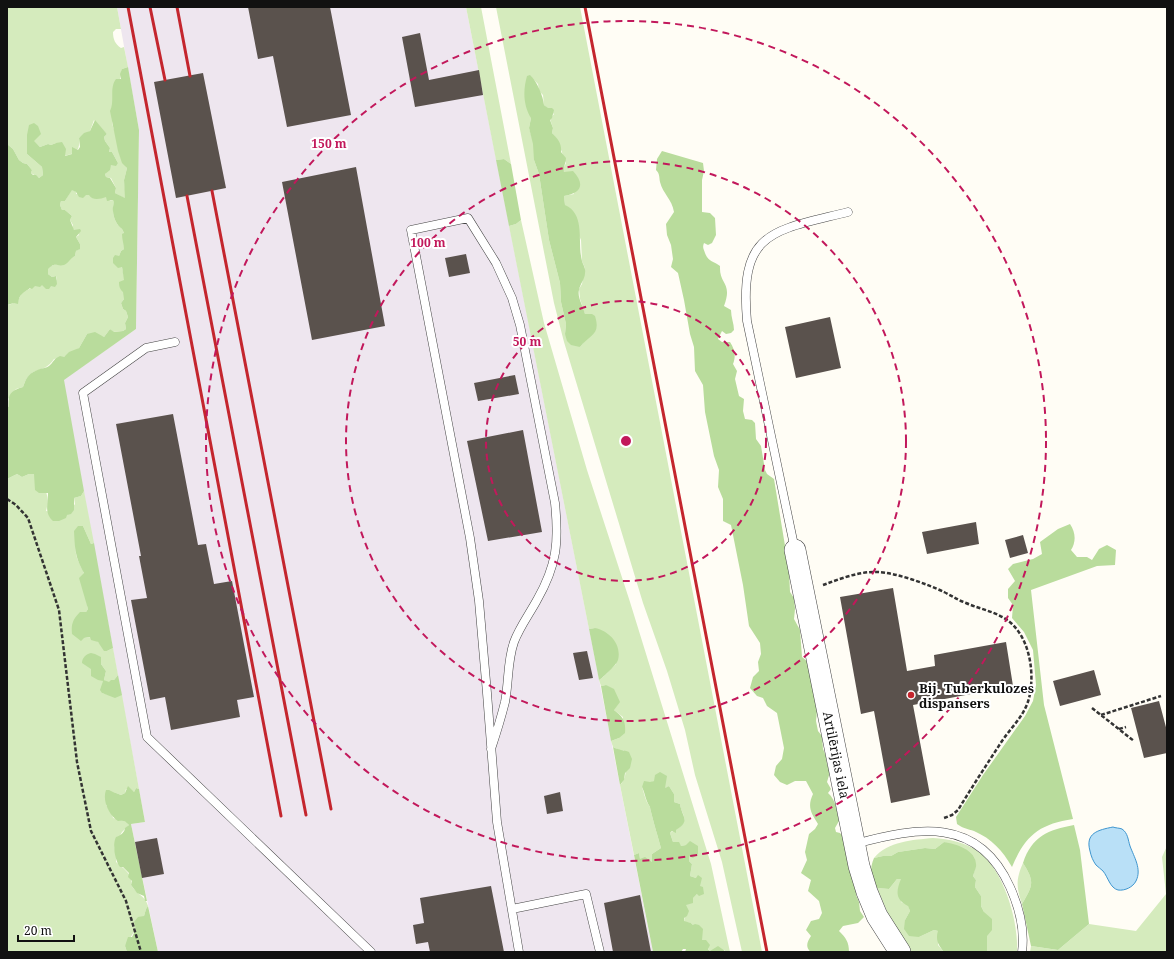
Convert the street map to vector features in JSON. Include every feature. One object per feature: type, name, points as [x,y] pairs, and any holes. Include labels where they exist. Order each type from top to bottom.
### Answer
[{"type":"street","name":"Artilērijas iela","points":[[795,550],[853,845],[867,892],[878,916],[900,952]]},
{"type":"lane","points":[[795,550],[747,321],[745,298],[746,283],[752,258],[758,246],[767,238],[790,226],[848,212]]},
{"type":"lane","points":[[491,749],[505,702],[509,658],[515,640],[551,571],[556,550],[558,529],[555,503],[520,325],[512,298],[496,263],[468,218],[411,230],[470,538],[479,601],[491,749],[497,822],[520,952]]},
{"type":"lane","points":[[175,342],[146,348],[83,393],[147,737],[371,952]]},
{"type":"lane","points":[[853,845],[885,836],[913,832],[947,833],[963,837],[976,844],[991,856],[998,864],[1012,892],[1021,921],[1022,952]]},
{"type":"lane","points":[[512,909],[586,894],[600,952]]},
{"type":"path","points":[[7,499],[16,505],[28,518],[58,610],[78,762],[91,831],[126,901],[141,952]]},
{"type":"path","points":[[803,592],[866,572],[879,572],[894,575],[930,585],[964,603],[1000,616],[1013,625],[1022,636],[1028,652],[1031,670],[1031,686],[1028,704],[1020,719],[1003,740],[958,810],[952,815],[942,819]]},
{"type":"path","points":[[1101,715],[1161,696]]},
{"type":"path","points":[[1092,708],[1134,742]]},
{"type":"path","points":[[1119,729],[1126,727]]},
{"type":"shaded area","points":[[117,7],[466,7],[653,952],[158,952],[131,824],[145,822],[63,380],[136,329],[139,130]]},
{"type":"green space","points":[[7,7],[117,7],[121,29],[116,29],[113,32],[113,37],[121,48],[124,47],[128,67],[122,69],[114,101],[112,125],[116,136],[119,153],[127,168],[124,180],[126,199],[115,193],[116,188],[111,178],[106,177],[105,174],[111,165],[118,163],[112,152],[109,152],[110,148],[104,137],[107,134],[94,120],[90,131],[79,138],[79,146],[77,151],[64,156],[56,143],[40,147],[33,141],[38,126],[28,146],[27,154],[42,167],[43,175],[39,178],[31,173],[32,170],[27,164],[19,160],[13,149],[7,144]]},
{"type":"green space","points":[[466,7],[481,7],[511,164],[504,159],[496,160]]},
{"type":"green space","points":[[496,7],[580,7],[762,952],[742,952],[722,862],[695,775],[685,730],[667,671],[643,603],[564,342],[554,303]],"holes":[[[534,80],[538,84],[539,91],[543,95],[544,105],[554,114],[550,119],[553,128],[552,133],[559,143],[566,163],[563,169],[574,194],[564,196],[565,205],[581,240],[582,261],[585,268],[582,284],[579,289],[580,299],[585,314],[592,314],[584,342],[580,347],[565,334],[566,324],[561,302],[560,283],[549,240],[539,174],[534,160],[534,144],[529,128]]]},
{"type":"green space","points":[[128,67],[139,130],[136,329],[64,380],[84,491],[81,496],[74,498],[74,510],[71,514],[59,521],[53,521],[47,512],[48,493],[39,493],[35,490],[34,474],[29,474],[22,477],[17,474],[7,479],[7,408],[9,406],[9,398],[13,391],[23,387],[27,378],[36,370],[49,366],[58,357],[64,357],[69,352],[79,348],[87,334],[95,332],[104,337],[110,329],[114,332],[123,331],[126,329],[125,323],[128,317],[121,303],[124,299],[123,292],[119,284],[119,282],[124,280],[122,267],[118,268],[113,263],[113,258],[115,255],[119,256],[121,251],[124,249],[122,234],[124,233],[117,224],[113,213],[113,200],[107,201],[106,197],[95,199],[89,195],[86,195],[83,198],[79,197],[76,192],[72,190],[65,201],[61,201],[60,205],[62,210],[65,210],[72,216],[70,220],[74,230],[80,229],[81,231],[76,237],[80,244],[80,249],[76,251],[75,256],[66,264],[54,265],[48,269],[48,274],[52,277],[56,276],[57,284],[55,287],[51,286],[49,289],[46,289],[42,285],[40,287],[35,286],[22,294],[19,298],[18,304],[14,303],[7,305],[7,144],[13,149],[19,160],[27,164],[32,170],[31,173],[39,178],[43,175],[42,167],[27,154],[27,135],[29,125],[34,123],[38,126],[41,134],[34,141],[40,147],[62,142],[66,149],[65,156],[72,154],[72,147],[78,150],[80,147],[79,138],[84,133],[90,131],[95,120],[107,134],[104,137],[110,148],[109,152],[112,152],[118,163],[116,166],[111,165],[110,170],[105,174],[106,177],[110,178],[116,188],[115,193],[125,198],[124,180],[127,168],[122,163],[118,151],[110,111],[114,83],[116,79],[121,79],[120,74],[122,69]]},
{"type":"green space","points":[[530,75],[539,89],[544,105],[554,110],[550,120],[553,128],[552,133],[559,142],[561,152],[566,158],[564,172],[573,171],[580,184],[580,187],[575,193],[564,196],[565,205],[572,209],[576,215],[580,230],[581,254],[585,271],[579,290],[579,299],[585,314],[592,314],[595,316],[597,327],[594,334],[580,347],[571,345],[567,341],[565,334],[566,324],[561,302],[560,283],[549,240],[539,174],[534,160],[533,144],[529,128],[531,118],[525,103],[524,92],[527,76]]},
{"type":"green space","points":[[662,151],[703,163],[702,212],[710,213],[715,218],[716,235],[712,243],[708,245],[704,243],[703,247],[708,258],[720,266],[721,277],[727,292],[724,306],[731,310],[734,328],[731,333],[726,334],[722,331],[718,339],[722,342],[730,342],[733,348],[735,356],[733,364],[737,371],[735,379],[739,396],[744,399],[743,411],[745,419],[752,420],[755,423],[756,439],[761,446],[765,470],[767,474],[774,479],[789,570],[790,592],[794,598],[794,619],[800,630],[802,657],[808,662],[817,711],[816,721],[818,731],[822,736],[823,749],[830,772],[827,782],[831,789],[828,793],[834,802],[839,821],[835,828],[836,832],[840,833],[845,839],[857,884],[856,895],[859,902],[860,911],[864,917],[858,923],[843,926],[839,931],[847,940],[849,952],[811,952],[807,946],[811,936],[806,930],[811,921],[819,919],[822,913],[819,901],[808,891],[811,880],[801,873],[807,860],[805,852],[809,834],[818,824],[813,816],[810,806],[813,794],[806,781],[795,781],[787,785],[780,782],[774,775],[776,766],[782,759],[784,748],[777,713],[767,706],[763,698],[757,696],[750,688],[753,677],[759,671],[758,662],[761,654],[760,643],[749,626],[743,585],[731,525],[723,521],[723,499],[718,487],[719,470],[714,456],[705,412],[703,385],[695,371],[694,347],[678,273],[671,267],[673,259],[666,224],[674,212],[673,207],[661,186],[659,174],[656,170],[657,159]]},
{"type":"green space","points":[[504,159],[511,164],[521,220],[516,224],[509,226],[496,160]]},
{"type":"green space","points":[[72,189],[76,192],[76,194],[106,196],[110,201],[113,200],[113,213],[115,219],[124,233],[124,249],[121,251],[119,256],[124,276],[124,299],[121,303],[128,317],[125,323],[126,329],[123,331],[113,332],[110,329],[104,337],[87,334],[79,348],[64,357],[54,359],[46,367],[33,372],[26,380],[23,387],[16,389],[8,399],[9,406],[7,408],[7,305],[15,302],[20,297],[22,292],[34,286],[51,286],[55,282],[56,276],[52,277],[48,274],[47,269],[58,264],[63,265],[70,258],[75,256],[76,251],[79,249],[80,244],[76,237],[79,235],[77,230],[72,228],[73,225],[70,220],[72,216],[65,210],[62,210],[60,205],[61,201],[65,201]]},
{"type":"green space","points":[[521,220],[544,323],[587,470],[630,602],[711,864],[730,952],[725,952],[725,950],[710,951],[702,940],[702,934],[691,923],[684,922],[686,904],[697,894],[700,886],[696,878],[690,876],[692,864],[689,861],[687,845],[681,846],[673,842],[670,833],[684,823],[684,815],[680,804],[674,802],[674,794],[669,786],[664,789],[654,781],[642,787],[650,807],[661,848],[652,854],[652,862],[640,860],[639,853],[634,855],[620,785],[625,777],[626,764],[624,750],[619,750],[613,747],[611,741],[619,738],[623,717],[614,710],[606,685],[601,686],[599,680],[604,677],[616,664],[595,628],[589,629],[509,226],[516,224]]},
{"type":"green space","points":[[17,474],[22,477],[29,474],[34,474],[46,491],[48,500],[46,511],[67,515],[75,504],[74,498],[81,496],[84,491],[94,543],[91,544],[83,526],[77,541],[76,554],[84,573],[88,609],[86,612],[84,638],[91,637],[107,651],[113,648],[118,675],[114,680],[109,683],[104,680],[106,671],[101,664],[91,669],[103,681],[102,693],[109,695],[122,695],[139,789],[136,788],[134,792],[126,789],[125,793],[121,795],[116,793],[106,805],[113,818],[127,822],[129,825],[122,832],[114,847],[116,862],[125,869],[131,878],[131,885],[145,899],[148,906],[144,916],[125,946],[127,952],[7,952],[7,479]]},
{"type":"green space","points":[[1070,524],[1075,537],[1071,550],[1077,557],[1087,557],[1092,560],[1099,549],[1107,545],[1116,550],[1115,565],[1097,566],[1031,590],[1044,705],[1073,819],[1051,824],[1035,833],[1022,847],[1012,867],[1000,850],[991,841],[974,831],[957,824],[956,817],[983,775],[1025,716],[1033,701],[1036,685],[1033,650],[1024,632],[1012,618],[1013,605],[1008,598],[1008,589],[1015,581],[1008,569],[1013,564],[1033,559],[1042,554],[1040,542],[1058,529]]},
{"type":"green space","points":[[78,526],[83,526],[91,544],[94,543],[113,648],[107,651],[104,651],[98,642],[91,640],[90,637],[84,638],[81,641],[72,634],[72,624],[76,617],[80,612],[86,612],[88,609],[79,578],[84,573],[75,548],[74,531]]},
{"type":"green space","points":[[595,628],[605,632],[613,639],[619,654],[615,665],[599,680],[589,629]]},
{"type":"green space","points":[[91,653],[101,657],[101,664],[106,671],[104,680],[109,682],[114,680],[118,675],[122,695],[115,698],[102,693],[100,690],[103,681],[91,676],[91,669],[82,663],[85,656]]},
{"type":"green space","points":[[606,685],[614,689],[620,702],[614,710],[622,717],[625,725],[625,733],[619,738],[611,741],[601,686]]},
{"type":"green space","points":[[613,747],[629,752],[632,759],[630,768],[625,773],[624,780],[620,785]]},
{"type":"green space","points":[[660,772],[667,776],[665,788],[669,786],[674,794],[674,802],[680,804],[684,818],[683,824],[676,830],[676,833],[672,831],[670,833],[673,842],[679,842],[681,846],[686,845],[690,841],[698,846],[698,854],[693,858],[689,856],[689,861],[692,864],[690,876],[696,878],[698,875],[702,878],[700,886],[703,887],[704,894],[699,896],[697,894],[693,898],[693,903],[686,905],[689,911],[687,916],[684,918],[684,921],[693,925],[699,925],[703,929],[702,940],[706,940],[710,945],[708,949],[710,951],[718,946],[725,952],[685,952],[686,949],[683,949],[681,952],[653,952],[634,855],[639,853],[640,859],[645,857],[652,862],[652,854],[661,848],[650,807],[642,787],[644,781],[654,781],[655,775]]},
{"type":"green space","points":[[128,786],[134,792],[136,788],[139,789],[145,822],[131,824],[147,901],[145,901],[144,896],[137,893],[131,885],[132,881],[128,877],[129,873],[123,867],[120,867],[114,848],[116,837],[122,834],[125,828],[129,825],[124,821],[118,821],[112,815],[107,807],[105,799],[106,790],[121,795],[125,793]]},
{"type":"green space","points":[[1074,825],[1080,850],[1089,924],[1058,950],[1031,946],[1022,904],[1030,888],[1031,879],[1023,863],[1031,846],[1036,840],[1056,829]]},
{"type":"green space","points":[[933,838],[963,843],[979,852],[988,860],[1003,884],[1008,898],[1015,927],[1017,952],[987,952],[984,912],[981,906],[981,896],[975,887],[976,880],[973,876],[976,865],[974,857],[944,842],[935,849],[925,848],[898,852],[891,856],[874,858],[886,848],[901,842]]},
{"type":"green space","points":[[944,842],[960,846],[970,852],[976,861],[973,876],[976,880],[975,887],[981,896],[981,906],[984,912],[992,919],[992,930],[987,936],[987,952],[944,952],[938,943],[938,931],[934,930],[919,937],[909,936],[904,929],[905,920],[910,911],[908,906],[901,901],[898,895],[898,887],[901,879],[897,879],[889,889],[877,888],[873,880],[871,870],[874,858],[891,856],[898,852],[925,848],[935,849]]},
{"type":"green space","points":[[1167,846],[1167,952],[1030,952],[1031,946],[1058,950],[1089,924],[1136,931],[1166,894],[1162,857]]},
{"type":"green space","points":[[1023,863],[1031,879],[1031,884],[1022,904],[1018,883],[1019,874]]},
{"type":"green space","points":[[897,879],[901,879],[901,902],[908,905],[910,911],[905,920],[919,937],[934,930],[938,931],[938,945],[944,952],[911,952],[889,916],[877,888],[889,889]]},
{"type":"green space","points":[[148,906],[158,952],[127,952],[125,946],[128,937],[132,937],[136,929],[134,922],[138,917],[144,916]]},
{"type":"water","points":[[1113,827],[1122,829],[1126,832],[1138,868],[1138,877],[1135,883],[1131,887],[1123,890],[1115,889],[1111,885],[1103,871],[1094,862],[1089,845],[1089,840],[1094,833],[1102,829]]},
{"type":"building","points":[[248,7],[330,7],[351,115],[287,127],[273,56],[258,59]]},
{"type":"building","points":[[420,33],[429,80],[479,70],[483,95],[415,107],[402,37]]},
{"type":"building","points":[[203,73],[226,188],[176,198],[154,82]]},
{"type":"building","points":[[356,167],[385,326],[312,340],[282,182]]},
{"type":"building","points":[[466,254],[470,273],[449,277],[445,258]]},
{"type":"building","points":[[830,317],[841,368],[796,378],[785,327]]},
{"type":"building","points":[[515,375],[519,394],[478,401],[474,383]]},
{"type":"building","points":[[173,414],[198,545],[206,544],[214,584],[232,581],[254,697],[237,700],[240,717],[171,730],[165,697],[150,700],[131,600],[147,598],[139,556],[141,556],[116,424]]},
{"type":"building","points":[[523,430],[542,532],[488,541],[467,441]]},
{"type":"building","points":[[976,522],[979,544],[927,554],[922,532]]},
{"type":"building","points":[[1023,535],[1028,553],[1010,558],[1005,540]]},
{"type":"building","name":"Bij. Tuberkulozes dispansers","points":[[893,588],[907,671],[935,666],[934,655],[1006,642],[1013,686],[913,705],[930,795],[891,803],[874,711],[861,714],[840,597]]},
{"type":"building","points":[[587,651],[593,678],[579,680],[573,653]]},
{"type":"building","points":[[1094,670],[1101,695],[1060,706],[1053,681]]},
{"type":"building","points":[[1159,701],[1167,731],[1167,753],[1144,758],[1131,708]]},
{"type":"building","points":[[560,792],[563,811],[547,814],[544,796]]},
{"type":"building","points":[[157,838],[164,874],[142,878],[135,842]]},
{"type":"building","points":[[491,886],[504,952],[430,952],[428,942],[416,944],[413,925],[424,923],[420,898]]},
{"type":"building","points":[[640,895],[651,952],[613,952],[604,903]]},
{"type":"railway","points":[[128,7],[281,816]]},
{"type":"railway","points":[[150,7],[165,80]]},
{"type":"railway","points":[[177,7],[190,76]]},
{"type":"railway","points":[[585,7],[767,952]]},
{"type":"railway","points":[[212,191],[331,809]]},
{"type":"railway","points":[[187,196],[306,815]]},
{"type":"place","name":"Bij. Tuberkulozes dispansers","points":[[911,695]]}]
